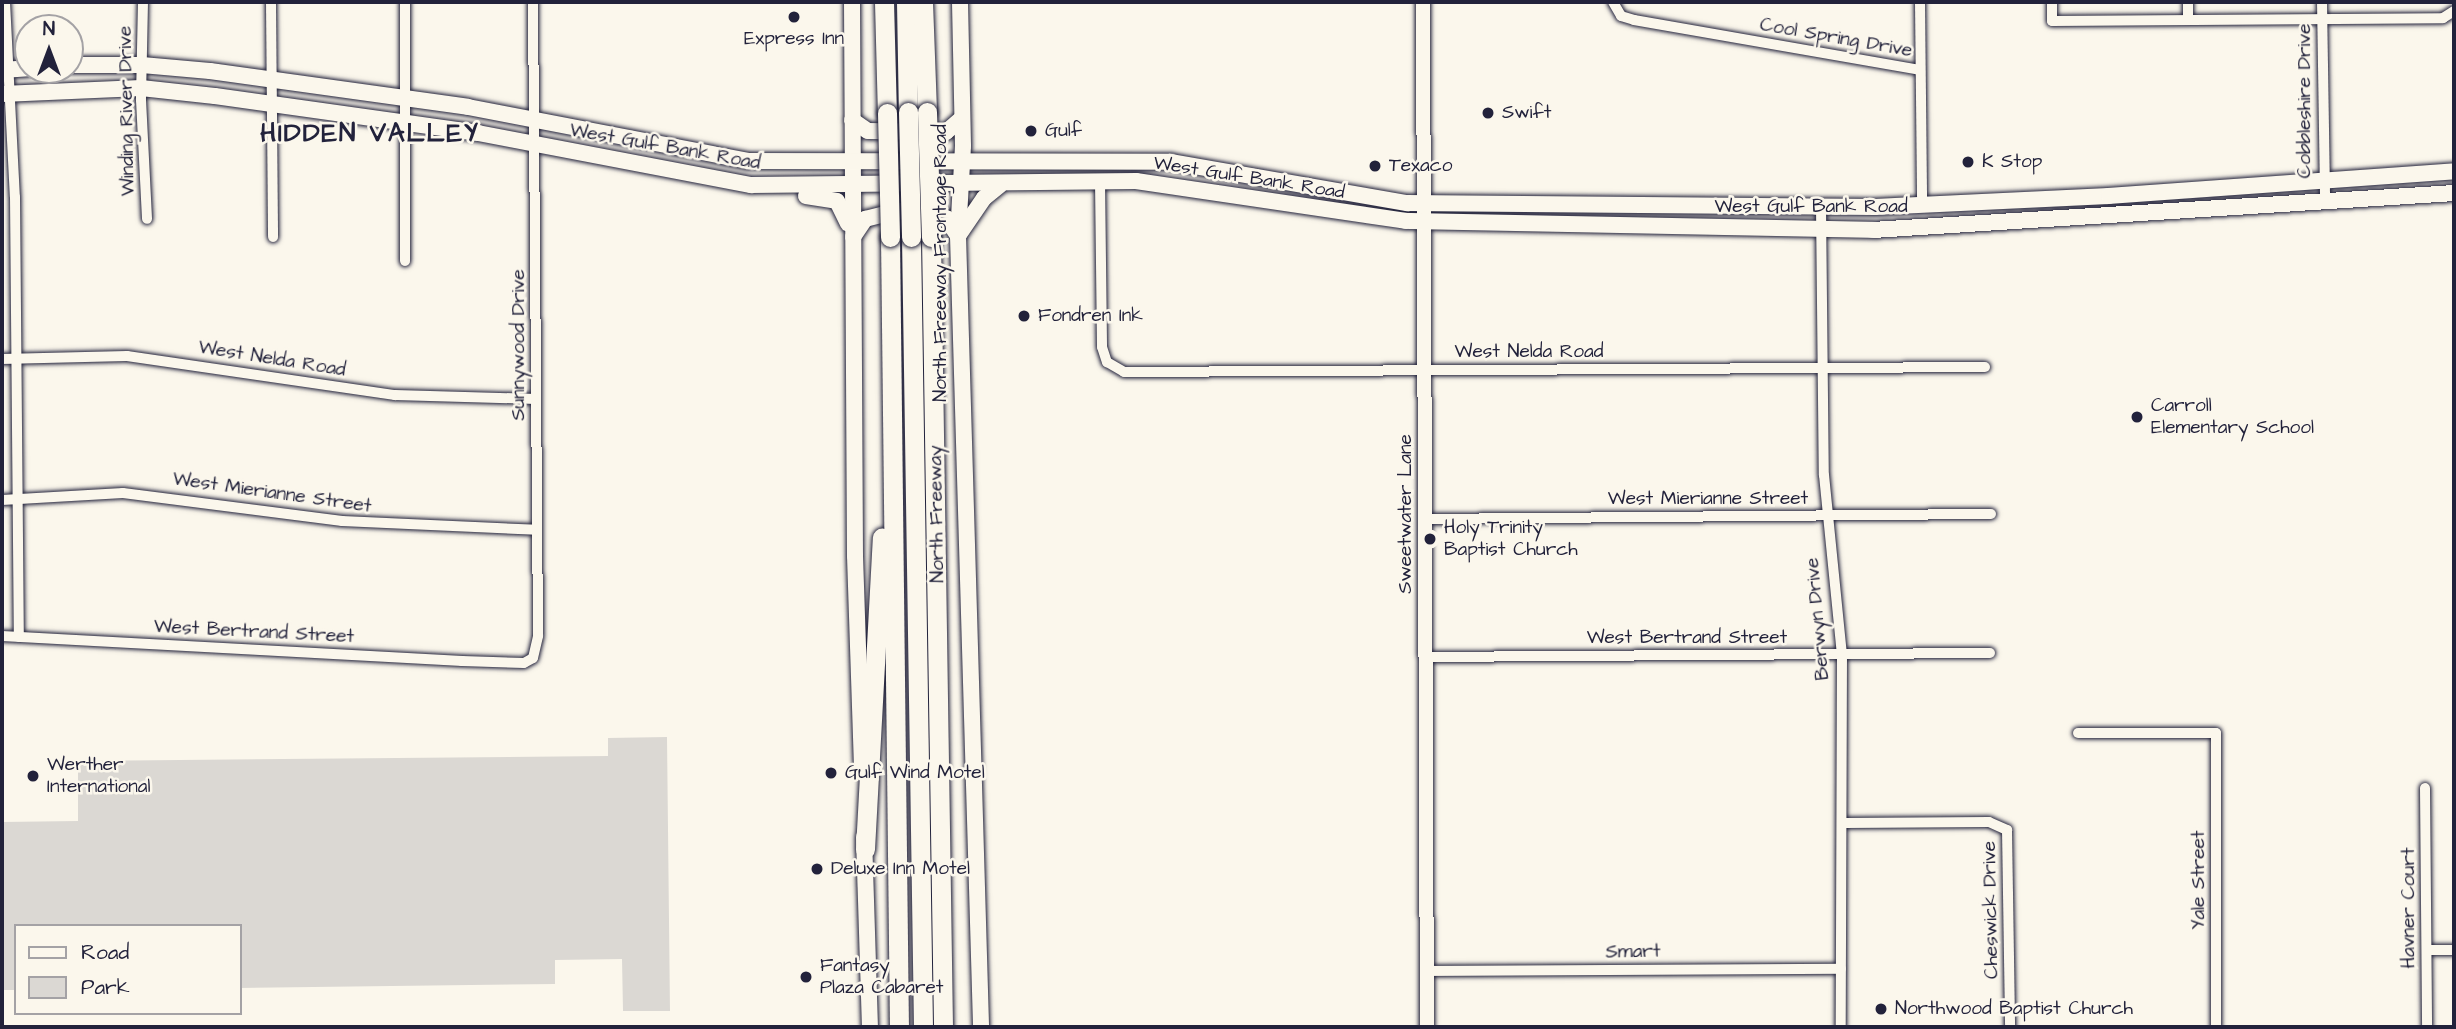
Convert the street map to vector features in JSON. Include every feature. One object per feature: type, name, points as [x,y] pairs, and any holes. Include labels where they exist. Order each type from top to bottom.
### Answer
[{"type":"highway","points":[[884,2],[895,439],[892,667],[900,1027]]},
{"type":"highway","name":"North Freeway","points":[[906,2],[918,112]]},
{"type":"highway","name":"North Freeway","points":[[923,2],[918,112],[943,1027]]},
{"type":"highway","name":"North Freeway","points":[[921,237],[923,1027]]},
{"type":"highway","points":[[865,849],[880,553],[895,439]]},
{"type":"main road","points":[[852,2],[855,556],[870,1027]]},
{"type":"main road","name":"North Freeway Frontage Road","points":[[960,2],[962,160],[958,236],[981,1027]]},
{"type":"main road","name":"West Gulf Bank Road","points":[[84,65],[142,65],[404,98],[699,152],[782,164],[962,160],[1171,162],[1331,192],[1424,203],[1821,207],[1922,204],[2454,170]]},
{"type":"main road","name":"West Gulf Bank Road","points":[[5,94],[141,88],[272,103],[404,121],[696,177],[786,186],[960,186],[1100,181],[1177,184],[1299,208],[1424,221],[1822,231],[2454,193]]},
{"type":"main road","points":[[852,120],[868,131],[946,132],[962,118]]},
{"type":"main road","points":[[696,177],[699,152]]},
{"type":"main road","points":[[852,240],[865,219],[898,211],[946,218],[958,236],[984,198],[1007,184],[1012,161]]},
{"type":"main road","points":[[786,186],[804,195],[837,201],[852,240]]},
{"type":"street","points":[[5,2],[4,70],[17,358],[19,637]]},
{"type":"street","name":"Winding River Drive","points":[[143,2],[141,88],[147,219]]},
{"type":"street","points":[[271,2],[273,237]]},
{"type":"street","points":[[405,2],[405,261]]},
{"type":"street","name":"Sunnywood Drive","points":[[504,662],[524,663],[533,658],[538,647],[533,2]]},
{"type":"street","name":"Sweetwater Lane","points":[[1423,2],[1427,1027]]},
{"type":"street","name":"Cool Spring Drive","points":[[1613,2],[1621,16],[1857,62],[1920,70]]},
{"type":"street","points":[[1920,2],[1922,204]]},
{"type":"street","points":[[2052,2],[2052,21],[2443,18],[2453,12]]},
{"type":"street","points":[[2188,2],[2188,19]]},
{"type":"street","name":"Cobbleshire Drive","points":[[2322,2],[2325,201]]},
{"type":"street","name":"West Nelda Road","points":[[1100,181],[1101,332],[1107,362],[1135,373],[1985,367]]},
{"type":"street","name":"Berwyn Drive","points":[[1821,207],[1826,516],[1842,654],[1845,823],[1841,1027]]},
{"type":"street","name":"West Nelda Road","points":[[2,359],[127,356],[395,395],[537,399]]},
{"type":"street","name":"West Mierianne Street","points":[[2,500],[123,493],[355,522],[537,530]]},
{"type":"street","name":"West Mierianne Street","points":[[1424,519],[1991,514]]},
{"type":"street","name":"West Bertrand Street","points":[[2,636],[504,662]]},
{"type":"street","name":"West Bertrand Street","points":[[1425,657],[1990,653]]},
{"type":"street","name":"Yale Street","points":[[2078,733],[2216,733],[2216,1027]]},
{"type":"street","name":"Havner Court","points":[[2425,788],[2427,1027]]},
{"type":"street","name":"Cheswick Drive","points":[[1845,823],[1989,822],[2007,830],[2010,1027]]},
{"type":"street","points":[[2427,950],[2454,950]]},
{"type":"street","name":"Smart","points":[[1426,971],[1841,969]]},
{"type":"green space","points":[[667,737],[670,1011],[623,1011],[622,959],[555,960],[555,984],[242,988],[242,924],[14,924],[14,990],[2,990],[2,822],[78,821],[78,761],[608,756],[608,738]]},
{"type":"place","name":"Express Inn","points":[[794,17]]},
{"type":"place","name":"Swift","points":[[1488,113]]},
{"type":"place","name":"Gulf","points":[[1031,131]]},
{"type":"place","name":"K Stop","points":[[1968,162]]},
{"type":"place","name":"Texaco","points":[[1375,166]]},
{"type":"place","name":"Fondren Ink","points":[[1024,316]]},
{"type":"place","name":"Carroll Elementary School","points":[[2137,417]]},
{"type":"place","name":"Holy Trinity Baptist Church","points":[[1430,539]]},
{"type":"place","name":"Gulf Wind Motel","points":[[831,773]]},
{"type":"place","name":"Werther International","points":[[33,776]]},
{"type":"place","name":"Deluxe Inn Motel","points":[[817,869]]},
{"type":"place","name":"Fantasy Plaza Cabaret","points":[[806,977]]},
{"type":"place","name":"Northwood Baptist Church","points":[[1881,1009]]},
{"type":"district","name":"HIDDEN VALLEY","points":[[370,134]]}]
